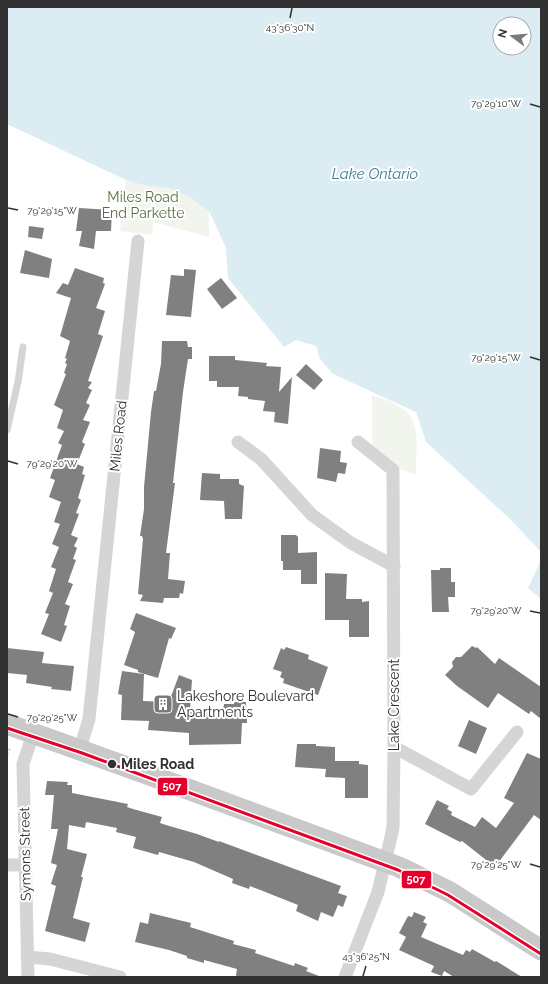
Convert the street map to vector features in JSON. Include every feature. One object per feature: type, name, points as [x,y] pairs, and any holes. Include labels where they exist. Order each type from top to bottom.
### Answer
[{"type":"main road","points":[[7,724],[414,873],[450,892],[541,950]]},
{"type":"street","name":"Miles Road","points":[[80,750],[89,719],[138,242]]},
{"type":"street","points":[[238,442],[261,459],[312,515],[351,543],[394,566]]},
{"type":"street","name":"Lake Crescent","points":[[345,977],[378,892],[393,828],[393,470],[358,442]]},
{"type":"street","points":[[394,747],[471,789],[517,732]]},
{"type":"street","name":"Symons Street","points":[[28,977],[24,865],[23,764],[33,734]]},
{"type":"street","points":[[7,865],[24,865]]},
{"type":"street","points":[[27,957],[50,959],[120,977]]},
{"type":"lane","points":[[7,430],[18,382],[23,347]]},
{"type":"path","points":[[7,754],[10,749]]},
{"type":"green space","name":"Miles Road End Parkette","points":[[126,180],[175,189],[185,194],[209,211],[209,237],[153,222],[152,235],[120,231]]},
{"type":"green space","points":[[372,395],[389,401],[401,408],[409,415],[414,423],[417,444],[416,475],[372,458]]},
{"type":"water","name":"Lake Ontario","points":[[7,7],[541,7],[541,552],[510,519],[426,442],[416,412],[333,374],[320,359],[316,346],[296,340],[284,347],[228,278],[226,248],[209,211],[189,197],[170,188],[144,185],[126,180],[7,124]]},
{"type":"water","points":[[541,560],[541,599],[528,588]]},
{"type":"building","points":[[79,208],[112,210],[111,231],[96,231],[94,249],[79,246],[82,231],[76,231]]},
{"type":"building","points":[[29,226],[44,228],[42,239],[28,237]]},
{"type":"building","points":[[25,250],[52,259],[49,278],[20,273]]},
{"type":"building","points":[[75,268],[104,278],[103,283],[105,284],[96,308],[105,311],[98,334],[103,336],[88,381],[92,382],[88,388],[92,390],[86,403],[90,405],[83,420],[90,422],[82,442],[85,444],[77,464],[84,467],[82,474],[85,475],[78,498],[81,500],[76,513],[79,514],[71,535],[78,538],[74,546],[77,548],[73,559],[76,560],[68,582],[73,584],[65,604],[70,606],[64,625],[67,626],[61,642],[41,634],[49,614],[45,613],[53,593],[49,591],[56,569],[51,567],[59,547],[52,544],[60,524],[54,522],[61,502],[49,497],[55,480],[50,478],[62,445],[58,443],[64,431],[57,428],[63,410],[54,405],[66,374],[64,373],[67,359],[65,358],[70,341],[60,336],[71,298],[56,293],[63,283],[68,285]]},
{"type":"building","points":[[184,269],[196,270],[191,317],[166,315],[171,275],[184,276]]},
{"type":"building","points":[[221,278],[237,298],[222,309],[207,289]]},
{"type":"building","points":[[162,341],[187,341],[188,347],[192,347],[192,359],[188,359],[183,392],[173,483],[175,483],[166,553],[170,553],[168,579],[185,581],[183,594],[180,593],[179,598],[164,598],[163,603],[140,601],[143,595],[138,594],[143,539],[142,536],[140,536],[144,509],[144,487],[151,412],[154,391],[156,391],[161,364]]},
{"type":"building","points":[[209,356],[235,356],[235,360],[267,363],[266,366],[281,367],[279,392],[292,377],[288,424],[274,422],[275,412],[263,411],[265,401],[238,396],[239,387],[217,387],[217,381],[209,381]]},
{"type":"building","points":[[306,364],[323,380],[314,390],[296,375]]},
{"type":"building","points":[[320,448],[341,451],[340,462],[347,463],[345,474],[338,473],[336,482],[317,478]]},
{"type":"building","points":[[202,473],[220,474],[220,479],[239,479],[239,484],[244,486],[242,519],[225,519],[224,501],[200,500]]},
{"type":"building","points":[[281,535],[296,535],[298,537],[298,553],[317,552],[317,584],[301,584],[301,570],[283,570],[283,561],[281,561]]},
{"type":"building","points":[[440,568],[451,568],[451,582],[455,582],[455,597],[448,597],[449,612],[432,612],[431,570],[440,570]]},
{"type":"building","points":[[325,573],[347,574],[346,599],[362,599],[362,602],[369,601],[369,637],[349,637],[349,620],[325,620]]},
{"type":"building","points":[[136,613],[176,628],[171,639],[169,638],[158,678],[138,672],[138,670],[124,665],[135,632],[130,629]]},
{"type":"building","points":[[472,646],[477,647],[495,664],[499,658],[541,687],[541,719],[531,711],[529,714],[498,693],[488,708],[457,686],[445,675],[453,667],[452,662],[456,657],[461,657]]},
{"type":"building","points":[[286,647],[309,655],[308,659],[328,667],[318,695],[283,683],[284,679],[280,677],[282,672],[273,669],[281,648],[284,650]]},
{"type":"building","points":[[7,648],[44,652],[42,663],[74,666],[71,691],[51,689],[52,687],[26,683],[27,675],[7,673]]},
{"type":"building","points":[[122,671],[144,674],[143,701],[169,702],[179,675],[192,680],[190,709],[223,710],[224,704],[246,702],[247,723],[242,723],[241,744],[189,745],[189,733],[148,730],[149,721],[121,720],[122,695],[118,694]]},
{"type":"building","points":[[469,720],[487,728],[476,754],[458,746]]},
{"type":"building","points":[[297,744],[316,744],[316,746],[335,747],[335,761],[359,761],[359,764],[368,765],[368,798],[345,798],[345,778],[325,777],[326,769],[295,767]]},
{"type":"building","points":[[527,753],[541,759],[541,820],[534,815],[495,867],[462,841],[460,842],[425,824],[437,800],[449,806],[447,809],[452,812],[451,815],[475,827],[482,817],[496,828],[514,803],[504,798]]},
{"type":"building","points":[[47,781],[68,782],[67,785],[72,785],[72,793],[128,804],[127,807],[162,817],[160,823],[219,841],[341,886],[338,893],[347,896],[343,907],[338,905],[333,917],[321,912],[318,921],[296,911],[298,905],[250,886],[249,889],[232,883],[233,879],[194,862],[159,852],[158,855],[133,848],[136,837],[116,832],[117,828],[86,822],[85,828],[69,825],[67,849],[87,854],[73,918],[90,923],[85,942],[45,931],[56,886],[51,884],[57,865],[51,863],[58,829],[51,829],[54,795],[45,795]]},
{"type":"building","points":[[414,912],[426,917],[423,922],[427,924],[421,937],[463,955],[466,950],[470,952],[472,949],[495,962],[496,961],[522,977],[454,977],[444,971],[442,976],[431,972],[434,966],[399,950],[406,937],[399,933],[408,916],[412,917]]},
{"type":"building","points":[[150,913],[191,923],[190,927],[234,941],[233,944],[256,950],[255,953],[294,966],[295,963],[308,968],[306,971],[319,977],[237,977],[237,969],[204,960],[204,963],[187,958],[187,956],[169,950],[135,942],[140,922],[148,924]]},
{"type":"transit line","name":"507","points":[[7,728],[82,753],[398,870],[448,895],[541,954]]},
{"type":"place","name":"Lakeshore Boulevard Apartments","points":[[163,704]]},
{"type":"place","name":"Miles Road","points":[[112,764]]}]
